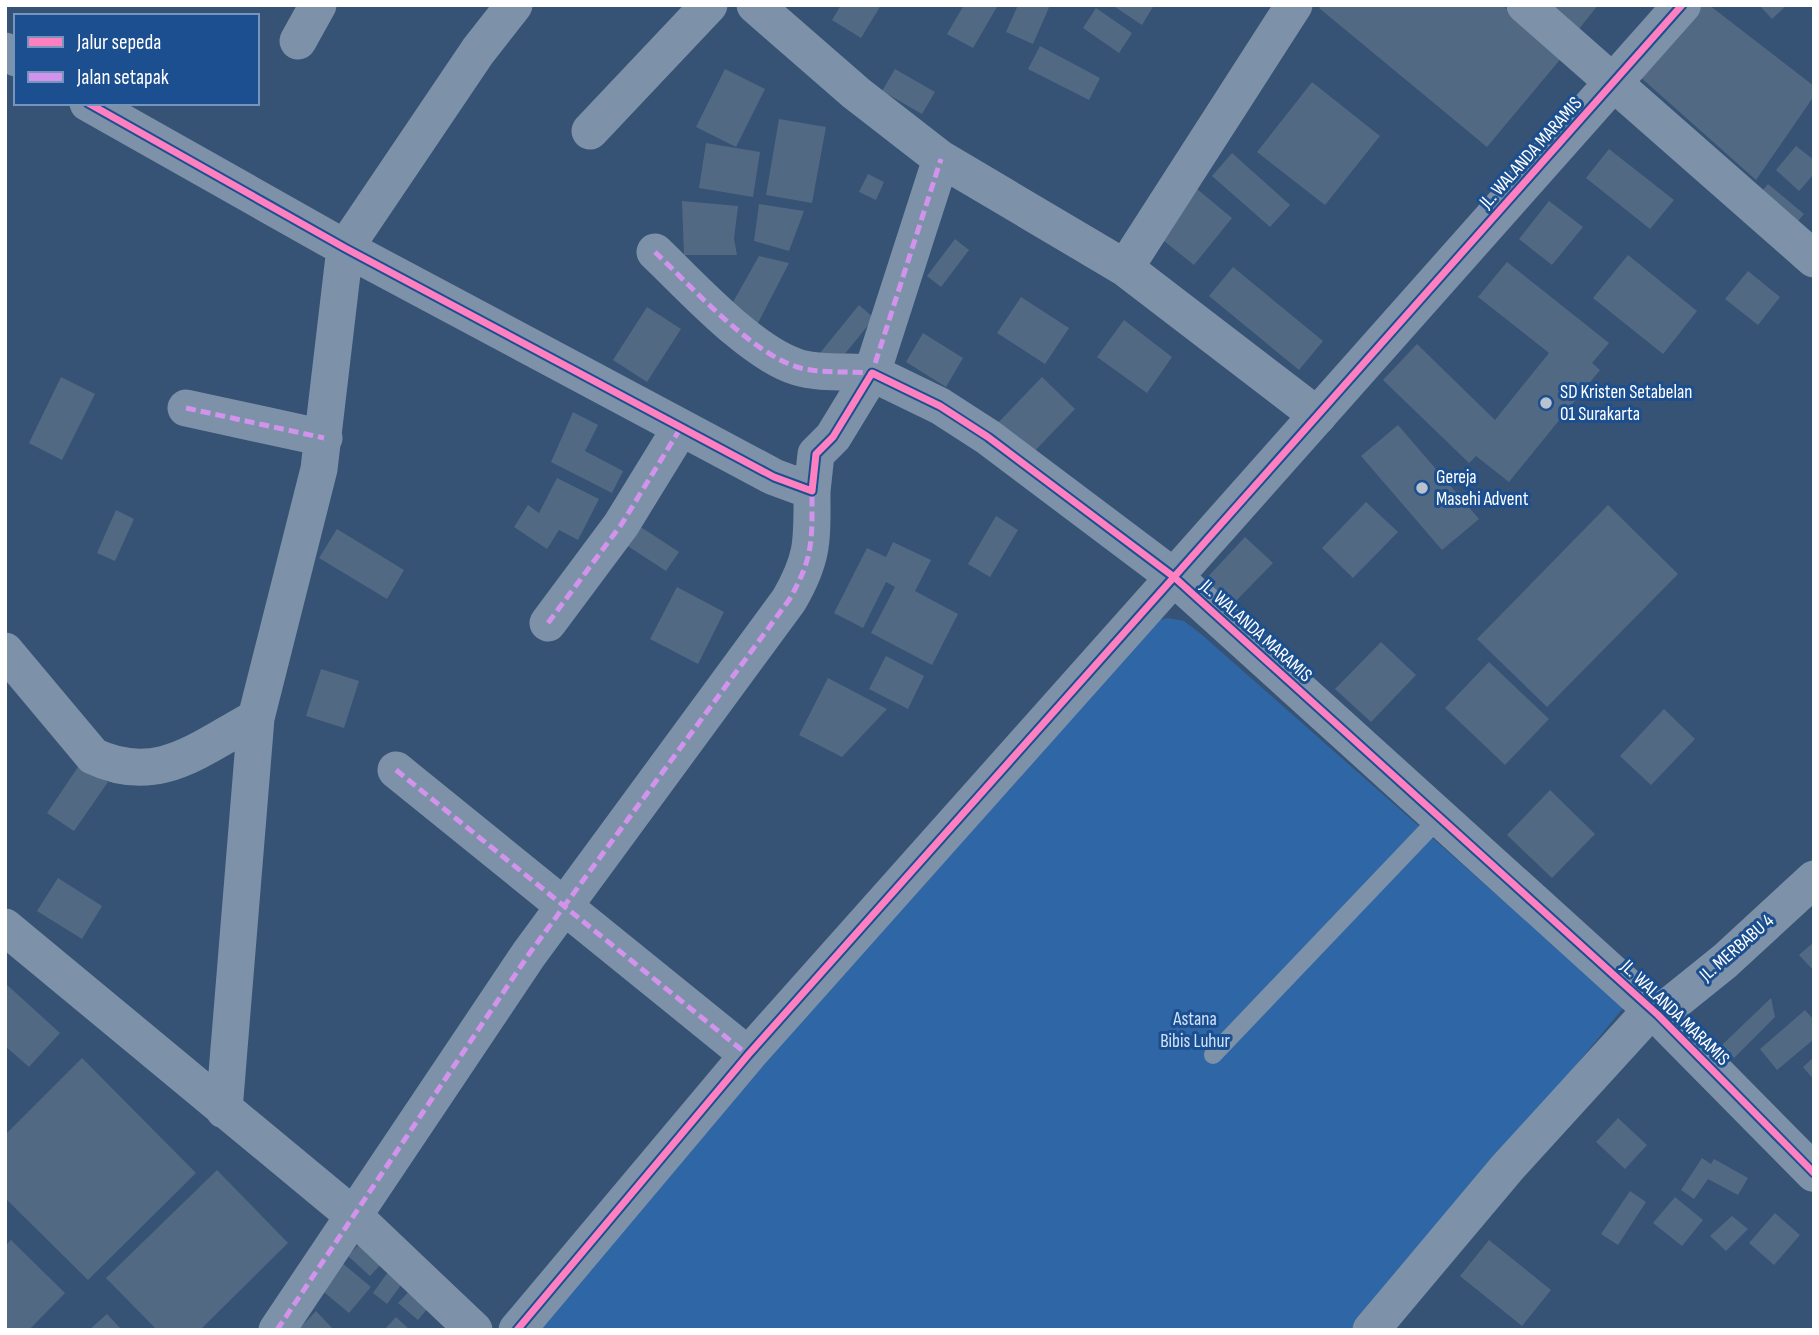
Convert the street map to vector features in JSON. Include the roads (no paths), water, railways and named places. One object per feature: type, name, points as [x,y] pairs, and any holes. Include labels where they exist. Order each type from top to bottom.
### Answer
[{"type":"street","points":[[298,41],[318,5]]},
{"type":"street","points":[[224,1110],[256,718],[324,438],[345,248],[478,51],[514,5]]},
{"type":"street","points":[[590,131],[709,5]]},
{"type":"street","points":[[755,5],[856,93],[941,159],[1125,268],[1318,416]]},
{"type":"street","points":[[1125,268],[1294,5]]},
{"type":"street","points":[[1525,5],[1814,259]]},
{"type":"street","name":"JL. WALANDA MARAMIS","points":[[1682,5],[1174,577],[1655,1012],[1814,1173]]},
{"type":"street","points":[[92,105],[345,248],[680,429],[774,477],[812,491]]},
{"type":"street","points":[[277,1330],[529,954],[566,908],[789,600],[806,571],[810,552],[816,454],[833,436],[872,373],[941,159]]},
{"type":"street","points":[[517,1330],[748,1055],[1174,577],[988,437],[940,406],[872,373],[797,367],[741,332],[654,252]]},
{"type":"street","points":[[186,408],[324,438]]},
{"type":"street","points":[[548,623],[621,526],[680,429]]},
{"type":"street","points":[[5,651],[93,756],[113,766],[141,769],[165,766],[256,718]]},
{"type":"street","points":[[396,770],[748,1055]]},
{"type":"street","name":"JL. MERBABU 4","points":[[1371,1330],[1507,1168],[1655,1012],[1725,961],[1814,879]]},
{"type":"street","points":[[5,927],[355,1217],[474,1330]]},
{"type":"lane","points":[[1213,1055],[1439,818]]},
{"type":"place","name":"SD Kristen Setabelan 01 Surakarta","points":[[1546,403]]},
{"type":"place","name":"Gereja Masehi Advent","points":[[1422,488]]},
{"type":"park label","name":"Astana Bibis Luhur","points":[[1195,1030]]}]
